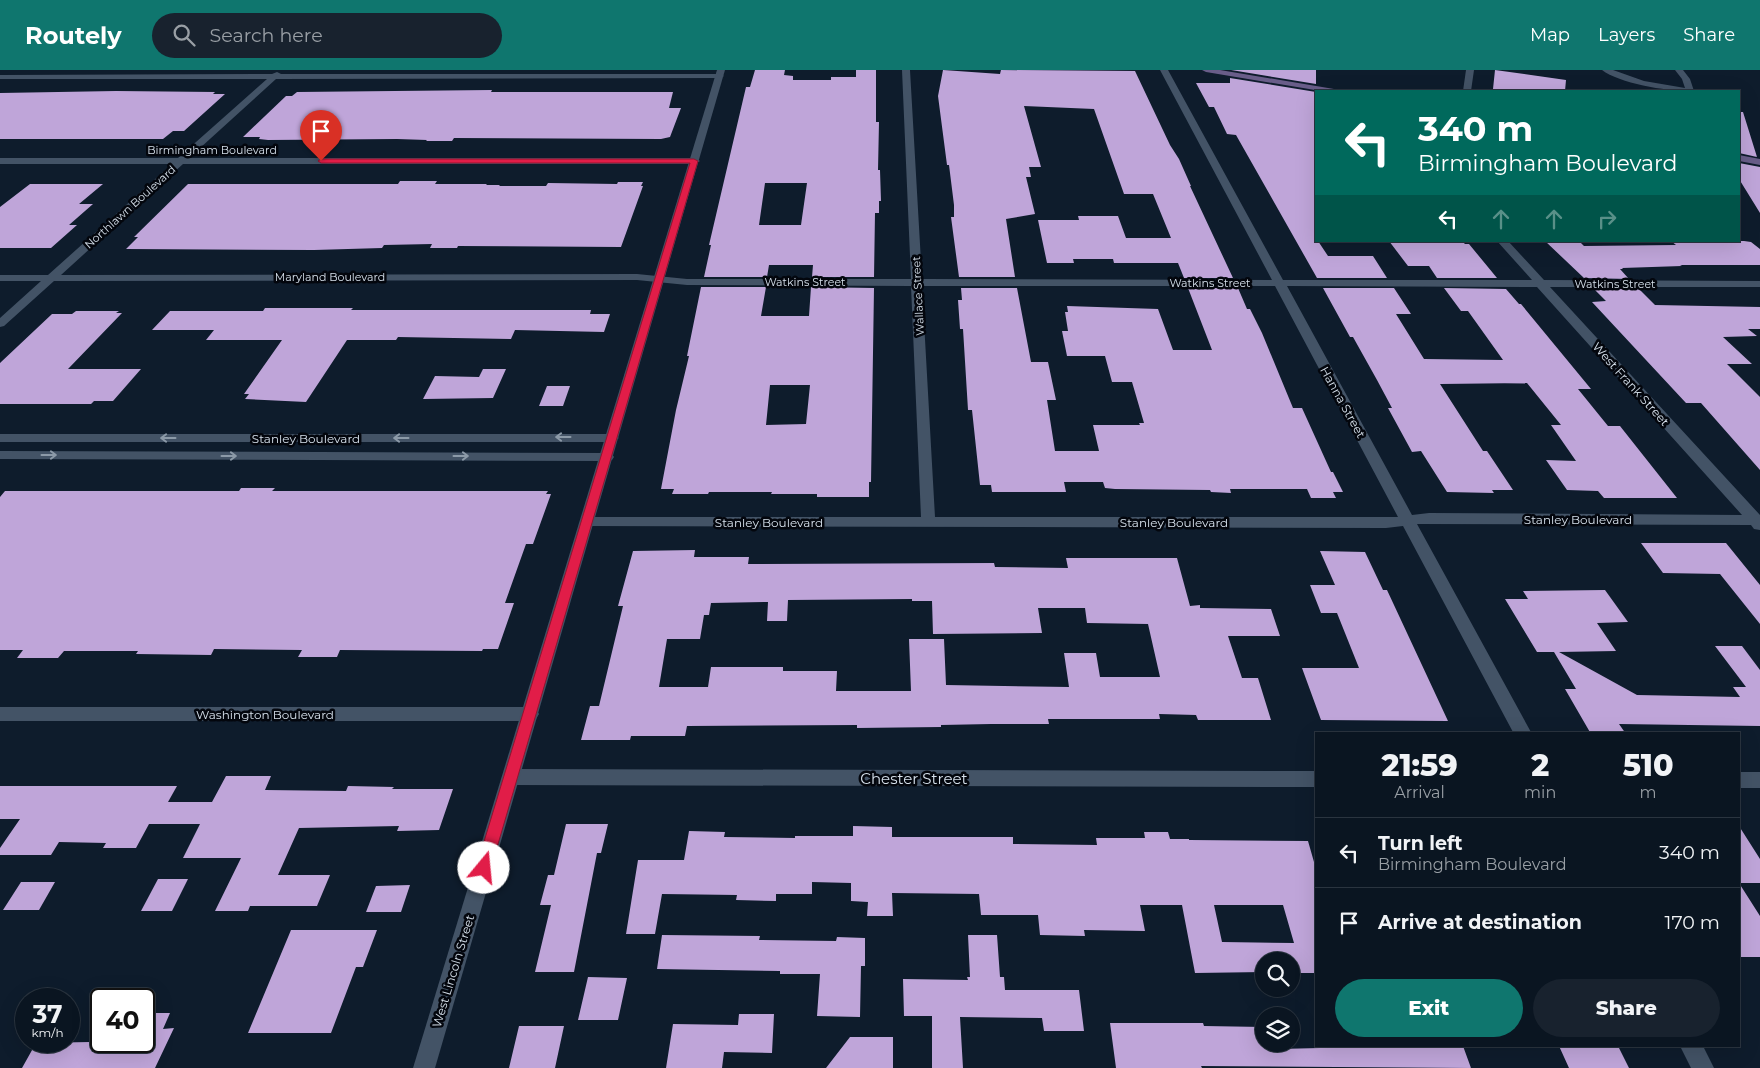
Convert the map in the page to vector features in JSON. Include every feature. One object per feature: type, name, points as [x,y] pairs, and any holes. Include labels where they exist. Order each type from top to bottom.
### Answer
[{"type":"main road","points":[[1206,70],[1328,90]]},
{"type":"main road","points":[[1740,158],[1760,162]]},
{"type":"street","name":"Wallace Street","points":[[906,70],[918,282],[928,521]]},
{"type":"street","name":"Hanna Street","points":[[1164,70],[1522,732]]},
{"type":"street","points":[[1467,90],[1470,70]]},
{"type":"street","points":[[1606,70],[1642,83],[1682,90]]},
{"type":"street","points":[[1679,70],[1686,79],[1688,90]]},
{"type":"street","points":[[0,76],[278,73],[721,73]]},
{"type":"street","name":"Northlawn Boulevard","points":[[0,324],[278,73]]},
{"type":"street","name":"West Lincoln Street","points":[[424,1068],[721,73]]},
{"type":"street","name":"Birmingham Boulevard","points":[[0,161],[694,161]]},
{"type":"street","name":"West Frank Street","points":[[1503,242],[1758,522]]},
{"type":"street","name":"Maryland Boulevard","points":[[0,278],[637,277],[660,280]]},
{"type":"street","name":"Watkins Street","points":[[660,280],[687,282],[1760,284]]},
{"type":"street","name":"Stanley Boulevard","points":[[0,438],[612,438]]},
{"type":"street","points":[[193,456],[206,438]]},
{"type":"street","name":"Stanley Boulevard","points":[[0,455],[607,457]]},
{"type":"street","name":"Stanley Boulevard","points":[[587,522],[1386,523],[1429,518],[1758,522]]},
{"type":"street","name":"Washington Boulevard","points":[[0,714],[530,714]]},
{"type":"street","name":"Chester Street","points":[[511,777],[1315,779]]},
{"type":"street","points":[[1740,780],[1760,780]]},
{"type":"street","points":[[1692,1047],[1703,1068]]},
{"type":"building","points":[[755,70],[785,70],[784,75],[793,76],[793,80],[831,80],[831,77],[856,77],[856,70],[876,70],[876,122],[879,122],[878,170],[880,170],[881,201],[879,201],[879,213],[875,213],[874,277],[812,277],[813,265],[769,265],[767,277],[704,277],[711,245],[709,245],[746,87],[750,87]],"holes":[[[765,183],[807,183],[801,225],[759,225]]]},
{"type":"building","points":[[943,70],[1000,74],[1001,70],[1135,71],[1170,145],[1179,159],[1233,278],[1184,278],[1178,263],[1114,263],[1113,259],[1073,259],[1074,263],[1047,263],[1038,220],[1079,220],[1078,216],[1118,216],[1126,238],[1171,238],[1153,194],[1124,194],[1094,109],[1024,106],[1041,167],[1029,167],[1031,177],[1026,177],[1035,214],[1006,219],[1015,277],[959,277],[951,217],[954,217],[954,205],[938,96]]},
{"type":"building","points":[[1231,70],[1316,70],[1316,84]]},
{"type":"building","points":[[1495,70],[1566,80],[1565,90],[1493,89]]},
{"type":"building","points":[[1230,78],[1315,92],[1315,242],[1319,242],[1328,256],[1373,256],[1387,278],[1317,278],[1236,135],[1227,134],[1214,107],[1209,107],[1196,83],[1230,83]]},
{"type":"building","points":[[492,90],[491,92],[673,92],[669,108],[681,108],[670,137],[661,139],[454,138],[452,141],[426,141],[397,139],[268,140],[259,139],[260,137],[243,137],[286,96],[292,96],[297,92]]},
{"type":"building","points":[[215,92],[213,94],[225,94],[184,131],[173,131],[163,139],[0,139],[0,93]]},
{"type":"building","points":[[1740,112],[1743,112],[1757,157],[1740,153]]},
{"type":"building","points":[[1740,163],[1760,167],[1760,213],[1740,181]]},
{"type":"building","points":[[400,181],[437,181],[435,184],[487,184],[499,186],[546,186],[548,183],[617,184],[618,182],[643,182],[641,186],[643,186],[621,247],[458,246],[457,248],[430,248],[432,244],[314,250],[126,249],[138,237],[134,237],[188,184],[398,184]]},
{"type":"building","points":[[30,184],[103,184],[79,204],[93,204],[69,225],[77,225],[51,248],[0,248],[0,207]]},
{"type":"building","points":[[1744,241],[1751,242],[1760,249],[1760,265],[1680,265],[1682,266],[1622,268],[1620,269],[1629,279],[1584,278],[1546,242],[1580,242],[1584,246],[1676,245],[1672,242]]},
{"type":"building","points":[[1390,242],[1463,242],[1469,244],[1497,278],[1437,278],[1429,266],[1408,266]]},
{"type":"building","points":[[701,287],[766,287],[761,316],[809,316],[811,287],[874,288],[871,482],[869,482],[869,497],[817,497],[817,494],[771,494],[772,492],[672,494],[674,489],[661,489],[676,410],[689,356],[687,356]],"holes":[[[770,385],[810,385],[806,424],[766,425]]]},
{"type":"building","points":[[961,288],[1017,288],[1031,362],[1048,362],[1056,400],[1047,400],[1055,451],[1099,451],[1093,425],[1140,425],[1139,423],[1144,423],[1132,382],[1112,382],[1105,356],[1067,356],[1062,331],[1068,331],[1065,312],[1068,312],[1067,306],[1158,309],[1173,350],[1212,350],[1188,288],[1238,288],[1247,309],[1250,309],[1262,333],[1293,408],[1302,408],[1331,472],[1333,472],[1343,492],[1333,492],[1336,498],[1311,498],[1307,489],[1230,489],[1231,493],[1211,492],[1210,490],[1115,489],[1105,488],[1103,482],[1064,482],[1066,492],[992,492],[991,485],[980,485],[972,410],[968,410],[963,329],[960,329],[958,300],[962,300]]},
{"type":"building","points":[[1323,288],[1394,288],[1411,314],[1396,314],[1424,359],[1503,360],[1468,311],[1461,311],[1444,288],[1506,289],[1521,304],[1591,389],[1578,389],[1608,426],[1620,426],[1677,498],[1604,498],[1598,491],[1567,490],[1546,460],[1576,461],[1551,425],[1561,425],[1527,383],[1440,384],[1483,451],[1487,451],[1513,490],[1492,490],[1494,493],[1447,492],[1421,451],[1412,452],[1388,408],[1392,408],[1377,380],[1353,337],[1350,337]]},
{"type":"building","points":[[1594,289],[1639,289],[1655,305],[1760,307],[1760,329],[1748,329],[1757,336],[1723,337],[1752,364],[1727,364],[1760,397],[1760,470],[1701,403],[1686,403],[1592,302],[1606,301]]},
{"type":"building","points":[[265,308],[591,310],[590,314],[610,314],[604,332],[515,330],[511,339],[398,337],[396,340],[347,340],[306,402],[245,399],[249,394],[244,394],[282,340],[206,340],[214,330],[152,330],[170,311],[263,311]]},
{"type":"building","points":[[76,311],[119,311],[116,313],[122,313],[68,369],[141,369],[113,401],[94,401],[91,404],[0,404],[0,363],[52,314],[72,314]]},
{"type":"building","points":[[483,369],[506,369],[493,398],[423,399],[435,376],[479,377]]},
{"type":"building","points":[[547,386],[570,386],[563,406],[539,406]]},
{"type":"building","points":[[241,488],[275,488],[272,491],[548,491],[546,494],[551,494],[533,544],[526,544],[505,603],[514,603],[498,649],[483,649],[482,651],[340,650],[337,657],[298,657],[302,650],[214,649],[211,655],[136,654],[138,651],[64,651],[58,658],[17,658],[23,650],[0,650],[0,497],[5,491],[239,491]]},
{"type":"building","points":[[1641,543],[1726,543],[1760,585],[1760,624],[1720,574],[1663,573]]},
{"type":"building","points":[[695,550],[694,557],[749,557],[748,564],[994,563],[995,567],[1068,568],[1066,558],[1177,558],[1190,606],[1200,605],[1200,608],[1271,609],[1280,636],[1228,636],[1242,678],[1258,678],[1271,720],[1198,720],[1196,715],[1159,714],[1160,719],[1048,719],[1049,724],[941,725],[941,727],[857,728],[857,725],[687,726],[685,736],[631,736],[630,740],[581,740],[590,706],[599,706],[623,606],[618,606],[633,551]],"holes":[[[912,599],[912,601],[932,601],[933,634],[1042,633],[1038,608],[1085,608],[1087,623],[1148,624],[1160,677],[1100,677],[1096,653],[1064,653],[1069,687],[946,685],[944,639],[909,639],[911,691],[836,691],[837,671],[783,671],[783,667],[711,667],[708,687],[659,687],[667,639],[700,639],[704,615],[709,615],[711,603],[768,602],[767,621],[787,621],[788,600]]]},
{"type":"building","points":[[1320,551],[1365,552],[1383,590],[1387,590],[1448,721],[1321,720],[1302,668],[1359,668],[1337,613],[1321,613],[1310,585],[1335,585]]},
{"type":"building","points":[[1605,590],[1628,622],[1597,623],[1616,651],[1559,652],[1637,695],[1740,697],[1733,687],[1746,687],[1715,646],[1742,646],[1760,670],[1760,726],[1619,724],[1625,732],[1590,732],[1565,689],[1576,689],[1554,652],[1537,652],[1505,599],[1528,599],[1523,591]]},
{"type":"building","points":[[226,776],[271,776],[265,790],[346,791],[348,786],[394,787],[392,789],[453,789],[439,830],[397,831],[399,826],[299,828],[278,875],[330,875],[317,906],[250,906],[248,911],[215,911],[241,858],[183,858],[200,824],[149,824],[136,848],[103,848],[106,843],[59,842],[51,855],[0,855],[0,848],[20,819],[0,819],[0,786],[177,786],[168,802],[212,802]]},
{"type":"building","points":[[566,824],[608,824],[601,853],[597,853],[574,972],[535,972],[551,905],[540,905],[548,875],[554,875]]},
{"type":"building","points":[[853,826],[892,827],[892,837],[1013,837],[1013,844],[1097,845],[1096,838],[1145,838],[1144,832],[1168,832],[1170,839],[1308,841],[1315,866],[1315,973],[1300,973],[1300,952],[1255,952],[1255,972],[1195,973],[1182,905],[1140,905],[1145,931],[1084,930],[1085,936],[1040,935],[1038,915],[981,915],[979,894],[892,893],[893,916],[867,916],[868,902],[851,901],[851,883],[812,882],[812,894],[776,894],[776,901],[736,900],[737,895],[662,894],[655,934],[626,934],[638,860],[684,860],[689,831],[725,832],[724,837],[795,838],[795,836],[853,836]],"holes":[[[1214,905],[1283,905],[1294,943],[1222,942]]]},
{"type":"building","points":[[1740,828],[1760,859],[1760,883],[1740,883]]},
{"type":"building","points":[[158,879],[188,879],[172,911],[141,911]]},
{"type":"building","points":[[21,882],[55,882],[39,910],[3,910]]},
{"type":"building","points":[[410,885],[401,912],[366,912],[376,886]]},
{"type":"building","points":[[1740,885],[1760,916],[1760,957],[1740,957]]},
{"type":"building","points":[[291,930],[377,930],[363,967],[356,967],[331,1033],[248,1033]]},
{"type":"building","points":[[662,935],[760,936],[759,940],[836,941],[837,937],[865,938],[865,966],[861,966],[860,1017],[817,1016],[820,974],[780,974],[780,971],[657,969]]},
{"type":"building","points":[[968,935],[997,935],[1000,977],[1004,977],[1005,990],[1079,990],[1084,1031],[1044,1031],[1042,1018],[960,1017],[963,1068],[932,1068],[932,1016],[904,1016],[903,979],[968,980],[967,977],[970,977]]},
{"type":"building","points":[[588,977],[627,978],[618,1020],[578,1020]]},
{"type":"building","points":[[155,1013],[170,1013],[163,1029],[174,1028],[155,1068],[22,1068],[30,1053],[80,1053],[80,1042],[90,1042],[90,1053],[155,1053]]},
{"type":"building","points":[[739,1014],[774,1014],[772,1053],[724,1052],[722,1068],[666,1068],[673,1024],[738,1025]]},
{"type":"building","points":[[1110,1023],[1203,1023],[1204,1026],[1255,1027],[1255,1052],[1300,1052],[1300,1048],[1320,1047],[1463,1047],[1471,1068],[1201,1066],[1202,1068],[1116,1068]]},
{"type":"building","points":[[519,1026],[564,1026],[555,1068],[509,1068]]},
{"type":"building","points":[[850,1037],[893,1037],[893,1068],[826,1068]]},
{"type":"building","points":[[1559,1047],[1618,1047],[1629,1068],[1569,1068]]},
{"type":"route","points":[[321,161],[694,161],[484,868]]}]
